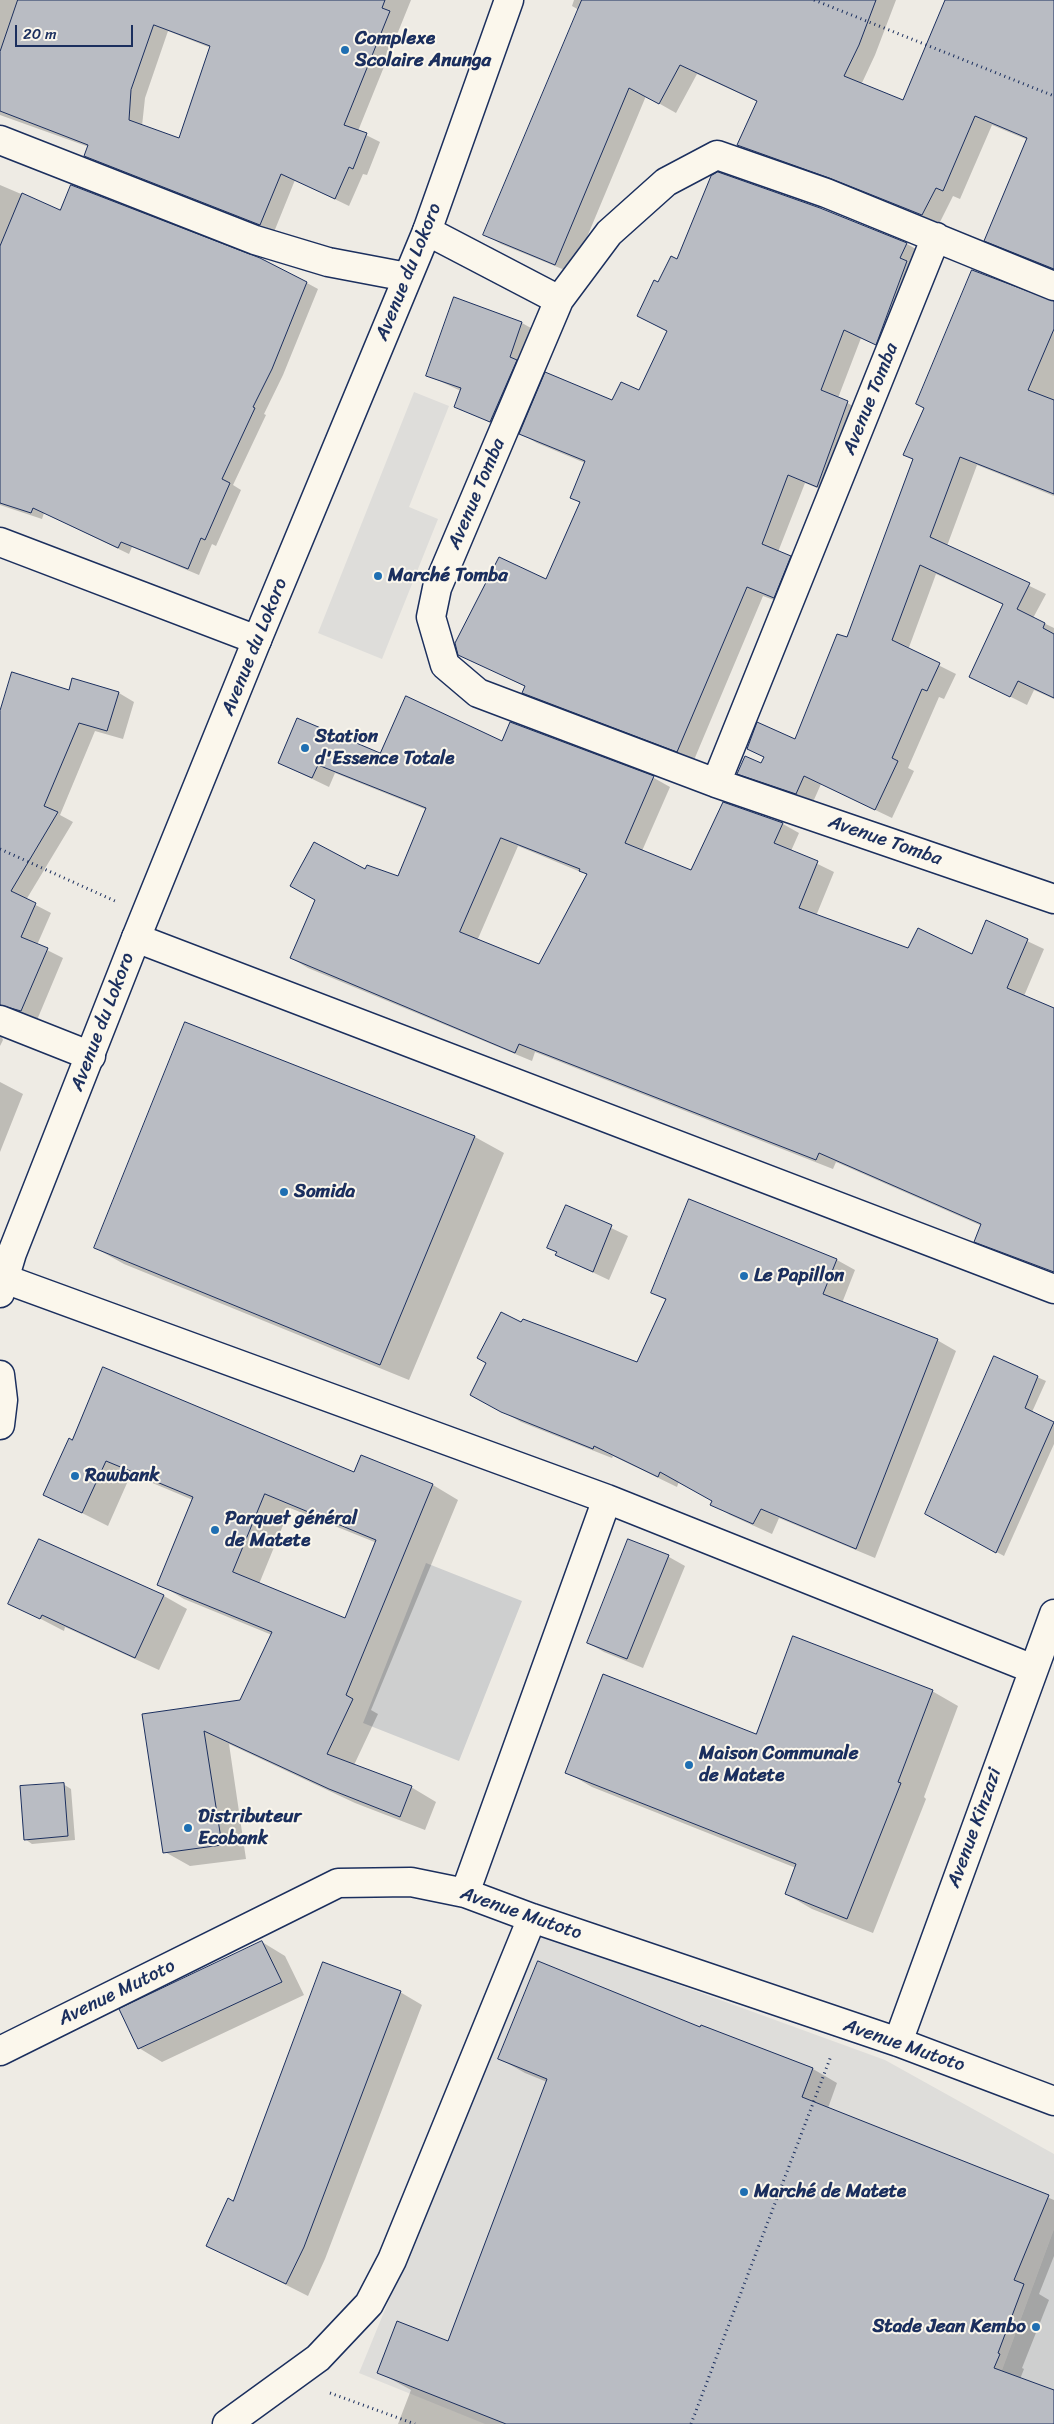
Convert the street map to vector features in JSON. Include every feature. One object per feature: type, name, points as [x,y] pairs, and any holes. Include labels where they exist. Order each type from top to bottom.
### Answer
[{"type":"street","name":"Avenue du Lokoro","points":[[2,1286],[12,1253],[141,927],[257,640],[427,231],[509,0]]},
{"type":"street","points":[[0,140],[255,240],[328,262],[407,277]]},
{"type":"street","name":"Avenue Tomba","points":[[1054,286],[826,193],[717,155],[666,182],[609,234],[559,300],[436,588],[430,617],[445,666],[478,692],[716,783],[1054,899]]},
{"type":"street","points":[[427,231],[559,300]]},
{"type":"street","name":"Avenue Tomba","points":[[716,783],[936,237]]},
{"type":"street","points":[[0,542],[257,640]]},
{"type":"street","points":[[141,927],[1054,1289]]},
{"type":"street","points":[[0,1020],[91,1056]]},
{"type":"street","points":[[2,1286],[607,1499],[1033,1669]]},
{"type":"street","points":[[0,1375],[3,1400],[0,1425]]},
{"type":"street","points":[[465,1893],[607,1499]]},
{"type":"street","name":"Avenue Kinzazi","points":[[898,2042],[1054,1614]]},
{"type":"street","name":"Avenue Mutoto","points":[[0,2051],[338,1883],[410,1882],[465,1893],[532,1918],[843,2025],[898,2042],[1054,2101]]},
{"type":"street","points":[[227,2424],[318,2358],[369,2304],[396,2250],[532,1918]]},
{"type":"path","points":[[814,0],[1054,96]]},
{"type":"path","points":[[0,849],[141,927]]},
{"type":"path","points":[[691,2424],[843,2025]]},
{"type":"path","points":[[289,2379],[416,2424]]},
{"type":"shaded area","name":"Marché Tomba","points":[[414,392],[449,406],[409,507],[438,519],[382,659],[318,633]]},
{"type":"shaded area","points":[[426,1563],[522,1601],[459,1761],[363,1723]]},
{"type":"shaded area","name":"Marché de Matete","points":[[539,1934],[885,2060],[1054,2154],[1054,2229],[982,2424],[485,2424],[359,2373]]},
{"type":"shaded area","name":"Stade Jean Kembo","points":[[1054,2229],[1054,2424],[982,2424]]},
{"type":"building","points":[[18,0],[385,0],[382,8],[390,11],[344,125],[367,133],[353,169],[349,167],[335,199],[281,174],[260,225],[84,156],[88,145],[0,111],[0,52]],"holes":[[[154,25],[210,46],[179,138],[129,120],[131,90]]]},
{"type":"building","points":[[582,0],[876,0],[859,45],[844,76],[903,100],[945,0],[1054,0],[1054,269],[984,241],[1027,138],[975,116],[943,191],[936,188],[922,215],[832,179],[737,145],[757,101],[680,65],[659,104],[629,88],[555,265],[483,235]]},
{"type":"building","points":[[718,172],[820,208],[907,243],[900,258],[907,261],[876,345],[844,330],[821,390],[848,401],[817,487],[788,475],[762,544],[791,556],[774,598],[747,587],[677,752],[522,693],[525,686],[458,655],[455,643],[499,557],[546,579],[580,502],[570,498],[585,461],[519,434],[545,372],[612,400],[621,382],[639,390],[667,331],[637,316],[654,280],[658,282],[671,256],[677,259],[711,176]]},
{"type":"building","points":[[71,185],[260,258],[307,282],[272,369],[253,407],[255,408],[222,479],[230,483],[205,540],[201,538],[188,569],[121,542],[118,548],[33,508],[31,513],[0,503],[0,246],[22,193],[60,210]]},
{"type":"building","points":[[972,270],[1054,301],[1054,329],[1028,390],[1054,400],[1054,494],[960,457],[930,537],[1030,583],[1017,609],[1045,623],[1043,628],[1054,634],[1054,698],[1018,681],[1010,697],[969,677],[1003,604],[920,565],[892,640],[940,663],[927,691],[922,689],[892,758],[898,761],[875,810],[804,776],[796,794],[737,774],[745,756],[761,763],[764,757],[747,749],[757,722],[795,739],[837,634],[847,637],[913,459],[903,455],[924,408],[916,404]]},
{"type":"building","points":[[454,297],[522,322],[510,357],[517,360],[490,422],[454,407],[461,388],[426,376]]},
{"type":"building","points":[[12,672],[69,690],[72,678],[119,692],[107,731],[79,723],[44,806],[58,812],[11,891],[36,903],[21,937],[48,948],[21,1011],[0,1005],[0,711]]},
{"type":"building","points":[[406,696],[502,741],[510,722],[654,776],[625,843],[691,870],[723,802],[783,823],[774,843],[818,861],[799,908],[908,948],[918,928],[972,954],[986,920],[1028,939],[1007,988],[1054,1008],[1054,1272],[974,1242],[981,1224],[819,1153],[816,1160],[519,1044],[515,1053],[290,958],[315,900],[290,886],[314,842],[365,869],[367,865],[398,876],[426,808],[318,765],[312,778],[278,763],[297,718],[380,753]],"holes":[[[501,838],[580,869],[579,871],[587,874],[539,964],[460,932]]]},
{"type":"building","name":"Somida","points":[[185,1022],[475,1136],[380,1365],[94,1248]]},
{"type":"building","points":[[689,1199],[837,1259],[823,1294],[938,1339],[856,1549],[761,1509],[753,1524],[710,1505],[712,1501],[660,1472],[658,1477],[594,1446],[593,1449],[501,1412],[470,1395],[486,1363],[477,1358],[501,1312],[521,1322],[523,1319],[637,1362],[666,1299],[651,1293]]},
{"type":"building","points":[[566,1205],[612,1225],[593,1272],[555,1255],[557,1252],[547,1248]]},
{"type":"building","points":[[994,1356],[1038,1376],[1025,1408],[1054,1422],[996,1553],[925,1514]]},
{"type":"building","points":[[103,1367],[354,1472],[361,1455],[433,1484],[346,1695],[353,1699],[327,1754],[412,1786],[400,1817],[329,1789],[204,1731],[222,1845],[163,1853],[142,1714],[240,1700],[272,1632],[157,1585],[193,1497],[106,1461],[82,1513],[43,1495],[69,1438],[72,1440]],"holes":[[[265,1494],[376,1540],[345,1618],[233,1572]]]},
{"type":"building","points":[[39,1539],[164,1595],[135,1658],[42,1615],[40,1619],[8,1604]]},
{"type":"building","points":[[628,1539],[669,1555],[627,1659],[587,1643]]},
{"type":"building","points":[[793,1636],[933,1690],[898,1782],[901,1783],[847,1919],[785,1894],[796,1864],[565,1773],[603,1674],[756,1734]]},
{"type":"building","points":[[64,1783],[68,1836],[24,1840],[20,1786]]},
{"type":"building","points":[[262,1941],[282,1982],[138,2049],[119,2009]]},
{"type":"building","name":"Marché de Matete","points":[[538,1961],[700,2027],[701,2025],[813,2068],[802,2097],[1049,2195],[1014,2280],[1024,2284],[994,2368],[1054,2390],[1054,2424],[506,2424],[377,2373],[397,2321],[448,2341],[547,2079],[498,2059]]},
{"type":"building","points":[[323,1962],[401,1991],[304,2247],[286,2284],[206,2246],[228,2198],[233,2201]]},
{"type":"place","name":"Complexe Scolaire Anunga","points":[[345,50]]},
{"type":"place","name":"Marché Tomba","points":[[378,576]]},
{"type":"place","name":"Station d'Essence Totale","points":[[305,748]]},
{"type":"place","name":"Somida","points":[[284,1192]]},
{"type":"place","name":"Le Papillon","points":[[744,1276]]},
{"type":"place","name":"Rawbank","points":[[75,1476]]},
{"type":"place","name":"Parquet général de Matete","points":[[215,1530]]},
{"type":"place","name":"Maison Communale de Matete","points":[[689,1765]]},
{"type":"place","name":"Distributeur Ecobank","points":[[188,1828]]},
{"type":"place","name":"Marché de Matete","points":[[744,2192]]},
{"type":"place","name":"Stade Jean Kembo","points":[[1036,2327]]}]
